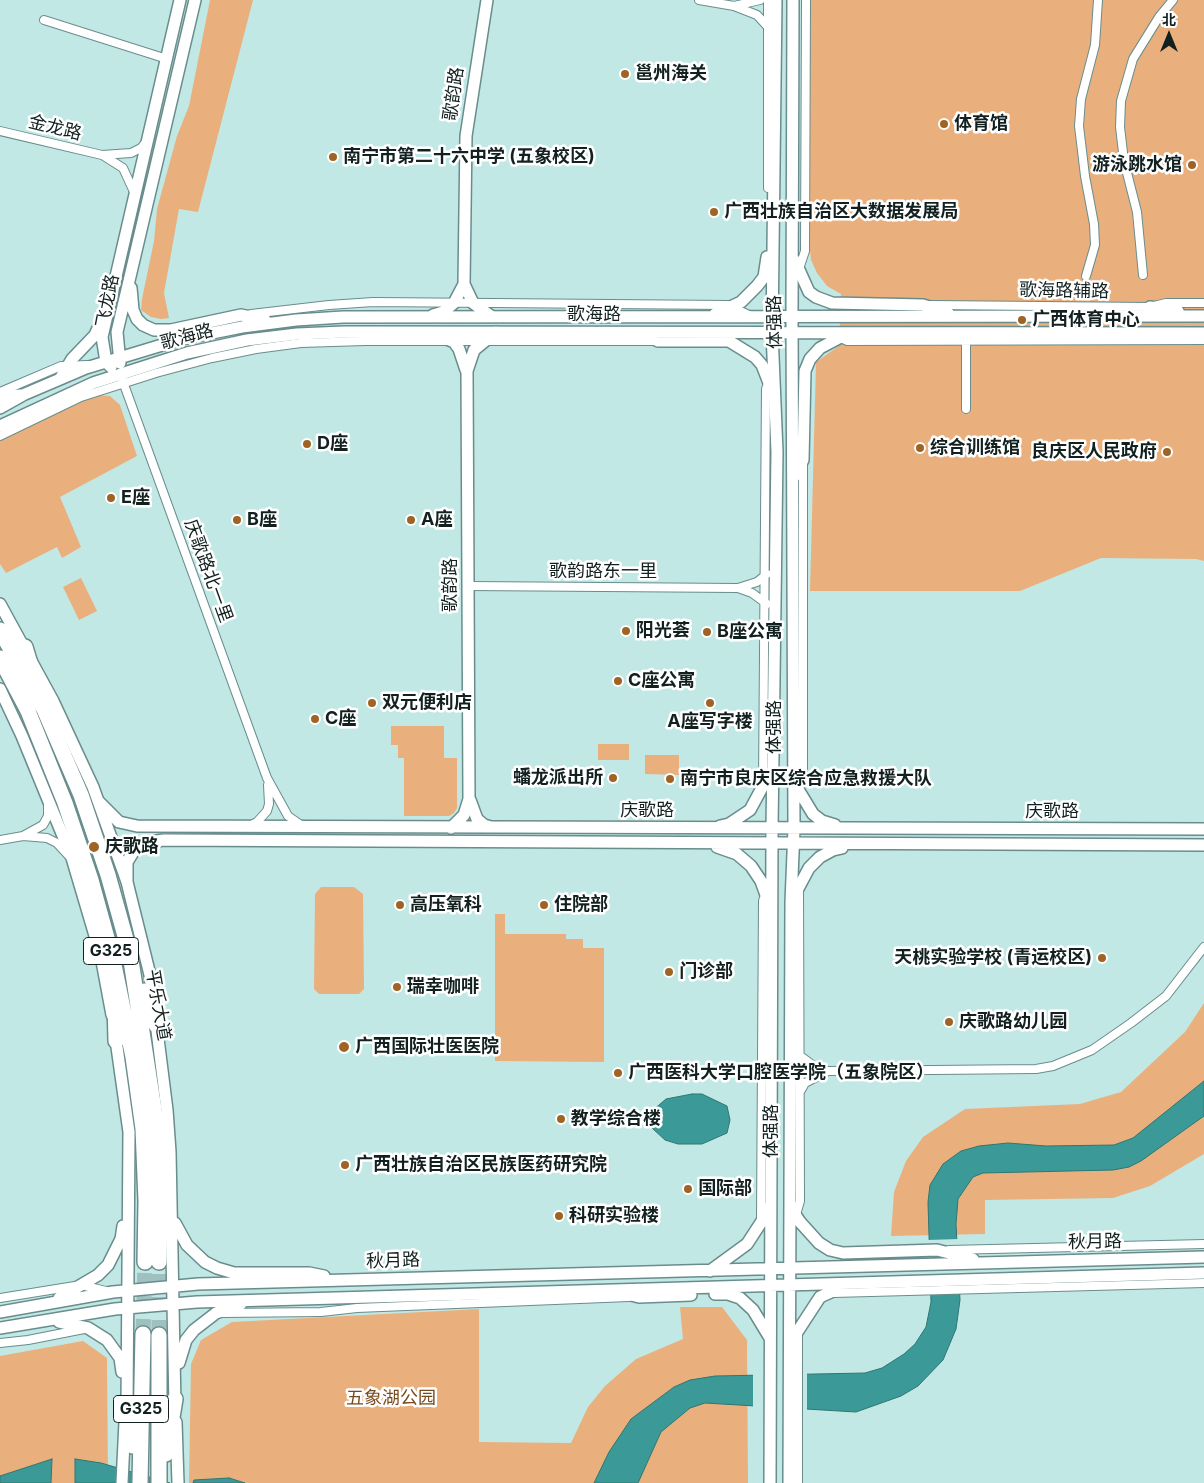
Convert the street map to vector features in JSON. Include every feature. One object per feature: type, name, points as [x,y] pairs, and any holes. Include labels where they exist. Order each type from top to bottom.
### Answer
[{"type":"highway","name":"平乐大道","points":[[0,630],[44,710],[80,795],[108,875],[130,954],[157,1129],[160,1201],[152,1262],[143,1130],[133,1057],[114,960],[91,880],[68,811],[28,711],[0,658]]},
{"type":"highway","points":[[25,647],[44,710]]},
{"type":"highway","points":[[0,679],[28,711]]},
{"type":"highway","points":[[130,954],[156,1025]]},
{"type":"highway","points":[[114,960],[116,1041]]},
{"type":"highway","name":"G325","points":[[138,1483],[143,1334]]},
{"type":"highway","points":[[159,1334],[160,1483]]},
{"type":"highway","points":[[127,1400],[138,1483]]},
{"type":"highway","points":[[160,1483],[175,1400]]},
{"type":"main road","name":"飞龙路","points":[[101,364],[102,337],[180,0]]},
{"type":"main road","name":"飞龙路","points":[[122,379],[117,332],[195,0]]},
{"type":"main road","name":"歌韵路","points":[[464,284],[466,136],[487,0]]},
{"type":"main road","name":"体强路","points":[[770,1483],[772,829],[777,452],[772,332],[776,0]]},
{"type":"main road","name":"体强路","points":[[789,1483],[788,1453],[794,1344],[789,1285],[791,902],[794,844],[792,776],[793,0]]},
{"type":"main road","points":[[701,317],[720,313],[732,307],[750,294],[764,277],[768,263],[768,188],[774,166]]},
{"type":"main road","points":[[792,250],[798,272],[809,292],[816,297],[832,303],[923,305],[956,316]]},
{"type":"main road","points":[[130,278],[133,310],[137,319],[142,325],[154,330],[171,330],[241,316],[276,322]]},
{"type":"main road","points":[[428,317],[443,312],[454,303],[464,284]]},
{"type":"main road","points":[[464,284],[473,303],[494,318]]},
{"type":"main road","points":[[60,379],[68,365],[95,335],[110,302]]},
{"type":"main road","points":[[1150,307],[1204,315]]},
{"type":"main road","name":"歌海路","points":[[0,408],[25,394],[60,379],[120,358],[182,339],[276,322],[343,317],[1204,315]]},
{"type":"main road","name":"歌海路","points":[[0,426],[93,384],[122,379],[186,353],[247,340],[325,332],[1204,333]]},
{"type":"main road","points":[[428,332],[454,342]]},
{"type":"main road","name":"歌韵路","points":[[494,828],[484,825],[477,819],[470,799],[467,371],[470,357],[481,342],[496,332]]},
{"type":"main road","points":[[639,332],[658,341],[729,341],[755,357],[762,365],[775,402]]},
{"type":"main road","points":[[793,479],[803,460],[805,371],[810,359],[820,348],[839,338],[862,333]]},
{"type":"main road","name":"歌韵路","points":[[454,342],[463,357],[467,371]]},
{"type":"main road","points":[[101,364],[122,379]]},
{"type":"main road","points":[[0,396],[25,394]]},
{"type":"main road","points":[[0,604],[53,701],[98,802],[127,882],[150,975],[167,1110],[172,1217],[178,1479]]},
{"type":"main road","points":[[0,690],[73,861],[101,956],[116,1041],[129,1132],[127,1400],[122,1456],[122,1483]]},
{"type":"main road","points":[[701,829],[730,824],[750,810],[763,789],[773,767]]},
{"type":"main road","points":[[792,776],[798,792],[813,814],[822,821],[864,829]]},
{"type":"main road","name":"歌韵路","points":[[451,828],[464,815],[470,799]]},
{"type":"main road","name":"庆歌路","points":[[98,802],[119,822],[137,826],[1204,829]]},
{"type":"main road","points":[[164,826],[164,840]]},
{"type":"main road","points":[[657,828],[657,843]]},
{"type":"main road","name":"庆歌路","points":[[127,882],[127,862],[135,849],[149,842],[164,840],[1204,845]]},
{"type":"main road","points":[[701,843],[723,848],[745,860],[756,872],[772,910]]},
{"type":"main road","points":[[791,902],[809,868],[820,857],[833,850],[865,844]]},
{"type":"main road","points":[[48,1303],[98,1275],[115,1253],[121,1239],[129,1197]]},
{"type":"main road","points":[[710,1271],[746,1244],[761,1222],[770,1203]]},
{"type":"main road","points":[[789,1205],[819,1243],[830,1250],[844,1253],[937,1250],[986,1263]]},
{"type":"main road","points":[[172,1217],[188,1246],[205,1262],[217,1268],[234,1272],[309,1273],[346,1280]]},
{"type":"main road","name":"秋月路","points":[[0,1312],[113,1292],[174,1286],[1204,1257]]},
{"type":"main road","name":"秋月路","points":[[0,1328],[127,1308],[251,1300],[853,1283],[888,1287],[1204,1273]]},
{"type":"main road","points":[[595,1274],[596,1290]]},
{"type":"main road","points":[[794,1344],[798,1329],[820,1297],[853,1283]]},
{"type":"main road","points":[[609,1290],[639,1297],[728,1294],[740,1298],[753,1310],[771,1342]]},
{"type":"main road","points":[[175,1400],[180,1354],[186,1340],[194,1330],[216,1313],[251,1300]]},
{"type":"main road","points":[[47,1320],[88,1328],[107,1340],[120,1358],[127,1400]]},
{"type":"street","points":[[699,0],[734,6],[757,15],[768,26],[775,38]]},
{"type":"street","points":[[734,6],[760,0]]},
{"type":"street","points":[[768,0],[768,188]]},
{"type":"street","points":[[792,293],[805,251],[806,0]]},
{"type":"street","points":[[1086,276],[1095,245],[1094,224],[1083,161],[1080,99],[1094,45],[1098,0]]},
{"type":"street","points":[[1143,276],[1137,212],[1124,161],[1121,101],[1133,59],[1159,17],[1173,0]]},
{"type":"street","points":[[44,20],[166,59]]},
{"type":"street","name":"金龙路","points":[[0,131],[102,155],[131,153],[141,148],[147,140]]},
{"type":"street","name":"金龙路","points":[[102,155],[123,168],[135,194]]},
{"type":"street","points":[[241,316],[329,305],[373,302],[728,305],[753,317]]},
{"type":"street","name":"歌海路辅路","points":[[923,305],[1150,307],[1166,303],[1204,303]]},
{"type":"street","points":[[827,333],[847,341],[1204,340]]},
{"type":"street","points":[[0,436],[122,379],[212,358],[274,347],[365,341],[658,341]]},
{"type":"street","points":[[966,341],[966,409]]},
{"type":"street","points":[[0,392],[61,366],[101,364]]},
{"type":"street","points":[[763,789],[766,389],[774,365]]},
{"type":"street","name":"庆歌路北一里","points":[[122,379],[267,778],[288,816],[293,821],[308,827]]},
{"type":"street","points":[[794,808],[803,773],[803,460]]},
{"type":"street","name":"歌韵路东一里","points":[[468,586],[738,588],[757,582],[776,567]]},
{"type":"street","name":"歌韵路东一里","points":[[738,588],[752,593],[775,611]]},
{"type":"street","name":"庆歌路北一里","points":[[248,826],[257,822],[267,810],[269,794],[267,778]]},
{"type":"street","points":[[23,836],[43,825],[48,816],[47,797]]},
{"type":"street","points":[[0,840],[23,836],[47,838],[57,843],[73,861]]},
{"type":"street","points":[[761,1222],[760,1090],[764,1028],[763,901],[772,878]]},
{"type":"street","points":[[789,1237],[800,1201],[798,887]]},
{"type":"street","points":[[799,1054],[815,1067],[828,1071],[1036,1069],[1053,1066],[1092,1050],[1131,1024],[1166,996],[1204,947]]},
{"type":"street","points":[[800,1092],[805,1083],[828,1071]]},
{"type":"street","points":[[937,1250],[1204,1244]]},
{"type":"street","points":[[988,1284],[1204,1283]]},
{"type":"street","points":[[0,1298],[80,1285],[113,1292]]},
{"type":"street","points":[[826,1293],[888,1287]]},
{"type":"street","points":[[216,1313],[321,1312],[357,1308],[639,1297]]},
{"type":"street","points":[[0,1343],[28,1340],[88,1328]]},
{"type":"street","points":[[794,1344],[798,1483]]},
{"type":"green space","points":[[210,0],[253,0],[198,212],[179,209],[164,293],[169,318],[161,319],[151,317],[141,310],[142,299],[154,241],[157,209],[177,136],[189,106]]},
{"type":"green space","name":"广西体育中心","points":[[809,0],[1204,0],[1204,561],[1196,559],[1101,558],[1020,591],[810,591],[816,362],[839,346],[841,294],[827,286],[817,273],[811,260],[806,144]]},
{"type":"green space","points":[[96,395],[110,396],[120,405],[137,456],[60,497],[81,547],[62,558],[57,547],[6,573],[0,564],[0,440],[23,427]]},
{"type":"green space","points":[[81,578],[97,611],[79,620],[63,587]]},
{"type":"green space","points":[[391,726],[444,726],[444,758],[457,758],[457,808],[454,813],[449,816],[404,816],[404,758],[398,758],[398,745],[391,745]]},
{"type":"green space","points":[[598,744],[629,744],[629,760],[598,760]]},
{"type":"green space","points":[[645,755],[679,755],[679,775],[645,774]]},
{"type":"green space","points":[[321,887],[354,887],[363,894],[364,989],[359,994],[319,994],[314,989],[315,894]]},
{"type":"green space","points":[[495,914],[505,914],[505,934],[566,934],[566,939],[583,939],[583,948],[604,948],[604,1062],[495,1061]]},
{"type":"green space","points":[[1204,1003],[1204,1154],[1150,1186],[1113,1198],[985,1200],[985,1234],[891,1236],[894,1192],[906,1161],[923,1137],[965,1109],[1080,1104],[1121,1092],[1185,1032]]},
{"type":"green space","name":"五象湖公园","points":[[680,1307],[722,1307],[747,1340],[748,1483],[189,1483],[191,1364],[201,1340],[232,1322],[479,1309],[479,1442],[571,1443],[588,1407],[605,1386],[636,1359],[683,1339]]},
{"type":"green space","points":[[83,1341],[107,1358],[108,1483],[0,1483],[0,1356]]},
{"type":"water","points":[[1204,1081],[1204,1116],[1141,1161],[1129,1167],[1113,1170],[983,1173],[973,1177],[958,1199],[956,1224],[960,1300],[956,1329],[943,1360],[918,1386],[901,1396],[856,1412],[705,1403],[690,1408],[661,1432],[638,1483],[594,1483],[609,1452],[631,1419],[674,1387],[690,1380],[715,1376],[865,1373],[882,1368],[904,1354],[915,1344],[926,1327],[931,1302],[928,1202],[930,1185],[943,1164],[961,1151],[979,1146],[1008,1143],[1046,1146],[1114,1145],[1133,1138]]},
{"type":"water","points":[[702,1094],[727,1106],[730,1120],[727,1133],[702,1144],[678,1144],[665,1140],[652,1128],[650,1119],[652,1111],[666,1099]]},
{"type":"water","points":[[52,1459],[51,1483],[0,1483],[0,1476]]},
{"type":"water","points":[[75,1459],[101,1463],[170,1483],[75,1483]]},
{"type":"water","points":[[229,1478],[245,1483],[193,1483],[194,1480]]},
{"type":"pier","points":[[959,1239],[962,1294],[928,1294],[927,1240]]},
{"type":"pier","points":[[807,1372],[807,1413],[753,1409],[753,1373]]},
{"type":"tunnel","points":[[143,1334],[145,1262]]},
{"type":"tunnel","points":[[159,1262],[159,1335]]},
{"type":"place","name":"邕州海关","points":[[625,74]]},
{"type":"place","name":"体育馆","points":[[944,124]]},
{"type":"place","name":"南宁市第二十六中学 (五象校区)","points":[[333,157]]},
{"type":"place","name":"游泳跳水馆","points":[[1192,165]]},
{"type":"place","name":"广西壮族自治区大数据发展局","points":[[714,212]]},
{"type":"place","name":"广西体育中心","points":[[1022,320]]},
{"type":"place","name":"D座","points":[[307,444]]},
{"type":"place","name":"综合训练馆","points":[[920,448]]},
{"type":"place","name":"良庆区人民政府","points":[[1167,452]]},
{"type":"place","name":"E座","points":[[111,498]]},
{"type":"place","name":"B座","points":[[237,520]]},
{"type":"place","name":"A座","points":[[411,520]]},
{"type":"place","name":"阳光荟","points":[[626,631]]},
{"type":"place","name":"B座公寓","points":[[707,632]]},
{"type":"place","name":"C座公寓","points":[[618,681]]},
{"type":"place","name":"双元便利店","points":[[372,703]]},
{"type":"place","name":"A座写字楼","points":[[710,703]]},
{"type":"place","name":"C座","points":[[315,719]]},
{"type":"place","name":"蟠龙派出所","points":[[613,778]]},
{"type":"place","name":"南宁市良庆区综合应急救援大队","points":[[670,779]]},
{"type":"place","name":"庆歌路","points":[[94,847]]},
{"type":"place","name":"高压氧科","points":[[400,905]]},
{"type":"place","name":"住院部","points":[[544,905]]},
{"type":"place","name":"天桃实验学校 (青运校区)","points":[[1102,958]]},
{"type":"place","name":"门诊部","points":[[669,972]]},
{"type":"place","name":"瑞幸咖啡","points":[[397,987]]},
{"type":"place","name":"庆歌路幼儿园","points":[[949,1022]]},
{"type":"place","name":"广西国际壮医医院","points":[[344,1047]]},
{"type":"place","name":"广西医科大学口腔医学院（五象院区）","points":[[618,1073]]},
{"type":"place","name":"教学综合楼","points":[[561,1119]]},
{"type":"place","name":"广西壮族自治区民族医药研究院","points":[[345,1165]]},
{"type":"place","name":"国际部","points":[[688,1189]]},
{"type":"place","name":"科研实验楼","points":[[559,1216]]}]
